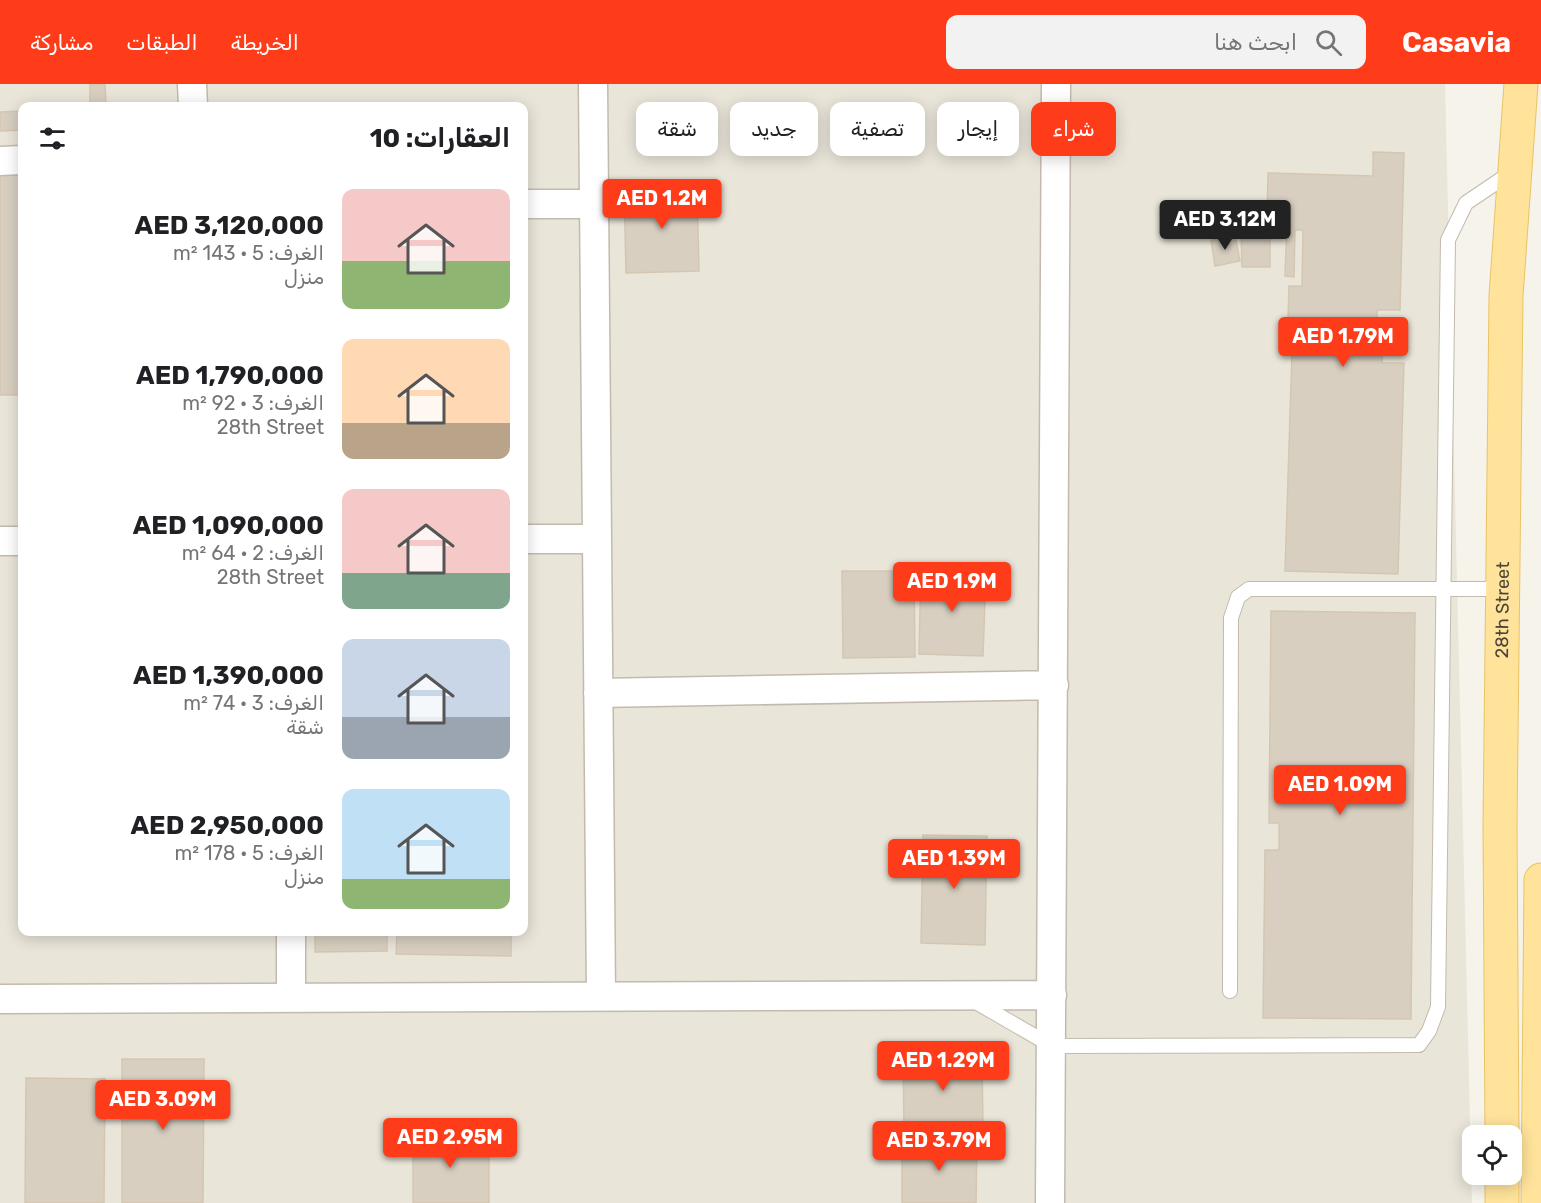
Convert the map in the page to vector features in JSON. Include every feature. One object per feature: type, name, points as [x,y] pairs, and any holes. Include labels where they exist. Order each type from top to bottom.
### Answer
[{"type":"main road","name":"28th Street","points":[[1502,1125],[1500,825],[1506,296],[1521,84]]},
{"type":"main road","points":[[1538,1203],[1541,880]]},
{"type":"main road","points":[[1502,1185],[1502,1203]]},
{"type":"street","points":[[192,84],[193,102]]},
{"type":"street","points":[[593,84],[601,996]]},
{"type":"street","points":[[1050,1203],[1056,84]]},
{"type":"street","points":[[0,161],[18,160]]},
{"type":"street","points":[[528,204],[594,204]]},
{"type":"street","points":[[528,539],[597,539]]},
{"type":"street","points":[[0,541],[18,541]]},
{"type":"street","points":[[598,693],[1054,685]]},
{"type":"street","points":[[291,936],[291,998]]},
{"type":"street","points":[[0,999],[1052,995]]},
{"type":"lane","points":[[963,995],[1052,1046],[1419,1045],[1429,1031],[1438,1007],[1448,240],[1466,203],[1514,171]]},
{"type":"lane","points":[[1230,991],[1231,618],[1238,597],[1249,589],[1503,589]]},
{"type":"shaded area","points":[[0,84],[1445,84],[1470,1125],[1462,1125],[1462,1185],[1472,1185],[1472,1203],[0,1203]]},
{"type":"building","points":[[90,84],[105,84],[106,102],[90,102]]},
{"type":"building","points":[[18,111],[18,130],[0,131],[0,112]]},
{"type":"building","points":[[1373,152],[1404,153],[1400,310],[1377,310],[1377,333],[1383,333],[1382,363],[1404,363],[1398,574],[1285,571],[1292,353],[1287,353],[1289,286],[1302,286],[1303,230],[1295,230],[1294,277],[1285,276],[1287,220],[1267,219],[1268,173],[1373,176]]},
{"type":"building","points":[[0,175],[18,175],[18,395],[0,395]]},
{"type":"building","points":[[697,186],[699,271],[626,273],[624,188]]},
{"type":"building","points":[[1242,208],[1243,232],[1203,233],[1202,209]]},
{"type":"building","points":[[1270,231],[1270,267],[1242,267],[1241,232]]},
{"type":"building","points":[[1235,236],[1240,261],[1215,266],[1211,240]]},
{"type":"building","points":[[921,570],[986,572],[983,656],[919,654]]},
{"type":"building","points":[[842,571],[914,571],[915,657],[843,658]]},
{"type":"building","points":[[1271,611],[1415,613],[1411,1019],[1263,1018],[1265,850],[1279,850],[1279,823],[1269,823]]},
{"type":"building","points":[[923,835],[987,836],[985,945],[921,943]]},
{"type":"building","points":[[315,936],[387,936],[387,951],[315,952]]},
{"type":"building","points":[[397,936],[511,936],[511,956],[396,954]]},
{"type":"building","points":[[982,1055],[983,1127],[904,1128],[903,1057]]},
{"type":"building","points":[[122,1059],[204,1059],[203,1203],[122,1203]]},
{"type":"building","points":[[26,1078],[105,1079],[104,1203],[25,1203]]},
{"type":"building","points":[[413,1132],[447,1132],[447,1137],[489,1137],[489,1203],[413,1203]]},
{"type":"building","points":[[902,1141],[977,1142],[976,1203],[902,1203]]}]
